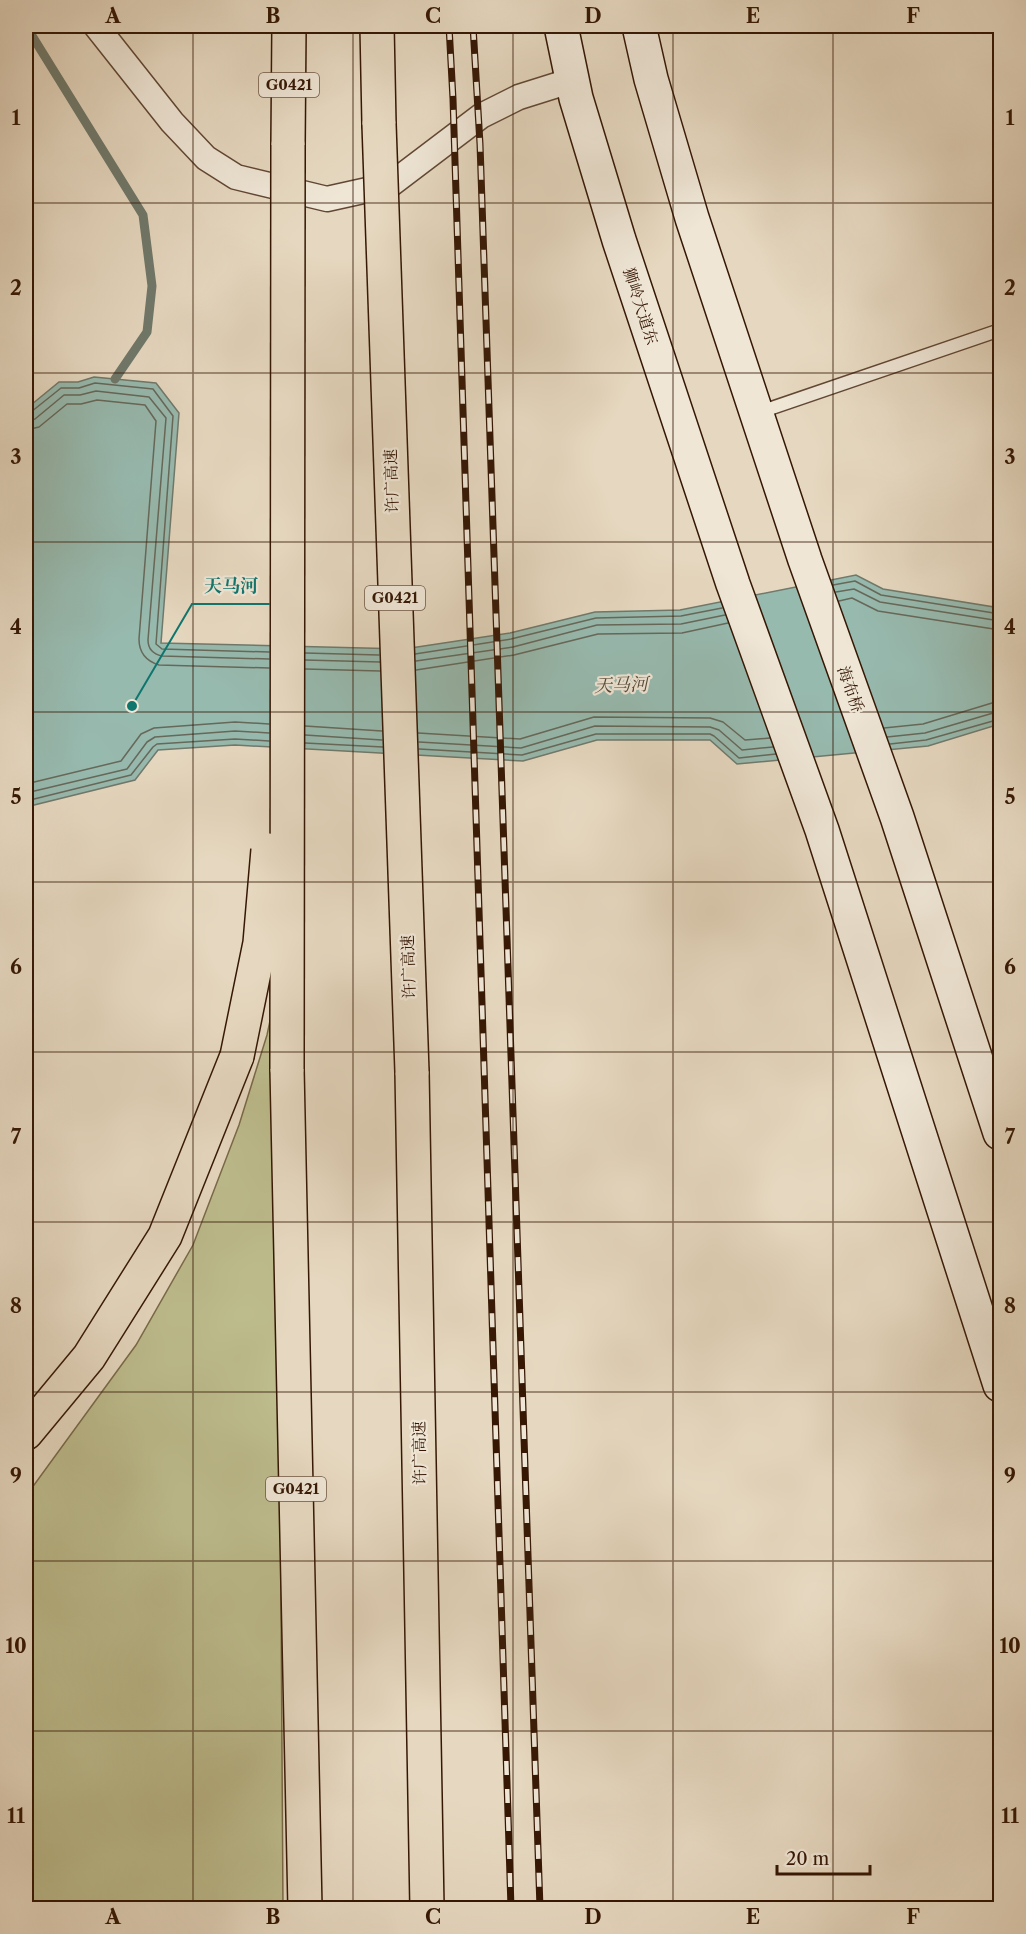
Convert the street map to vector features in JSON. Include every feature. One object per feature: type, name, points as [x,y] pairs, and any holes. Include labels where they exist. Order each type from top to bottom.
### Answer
[{"type":"highway","name":"G0421","points":[[289,26],[288,1069],[306,1908]]},
{"type":"highway","name":"许广高速","points":[[377,26],[412,1072],[428,1908]]},
{"type":"highway","points":[[26,1433],[89,1357],[165,1236],[237,1056],[260,943],[272,809],[267,271],[288,145]]},
{"type":"main road","name":"狮岭大道东","points":[[561,26],[576,98],[619,240],[733,584],[822,830],[1000,1385]]},
{"type":"main road","points":[[639,26],[651,79],[692,218],[756,413]]},
{"type":"main road","name":"海布桥","points":[[756,413],[805,561],[897,817],[1000,1133]]},
{"type":"street","points":[[96,26],[172,122],[206,158],[236,177],[327,199],[390,185],[481,116],[519,97],[573,80]]},
{"type":"lane","points":[[756,413],[1000,330]]},
{"type":"shaded area","points":[[277,988],[283,1908],[26,1908],[26,1496],[136,1345],[193,1245],[239,1125],[267,1035]]},
{"type":"water","points":[[94,377],[156,383],[179,413],[161,643],[404,649],[510,633],[595,612],[680,610],[856,575],[883,589],[1000,608],[1000,724],[928,746],[737,764],[710,740],[597,740],[523,761],[235,745],[158,750],[135,780],[26,807],[26,409],[59,382],[78,382]]},
{"type":"waterway","points":[[26,26],[143,215],[152,286],[147,332],[115,379]]},
{"type":"railway","points":[[449,26],[511,1908]]},
{"type":"railway","points":[[473,26],[480,144],[540,1908]]},
{"type":"place","name":"天马河","points":[[132,706]]}]
